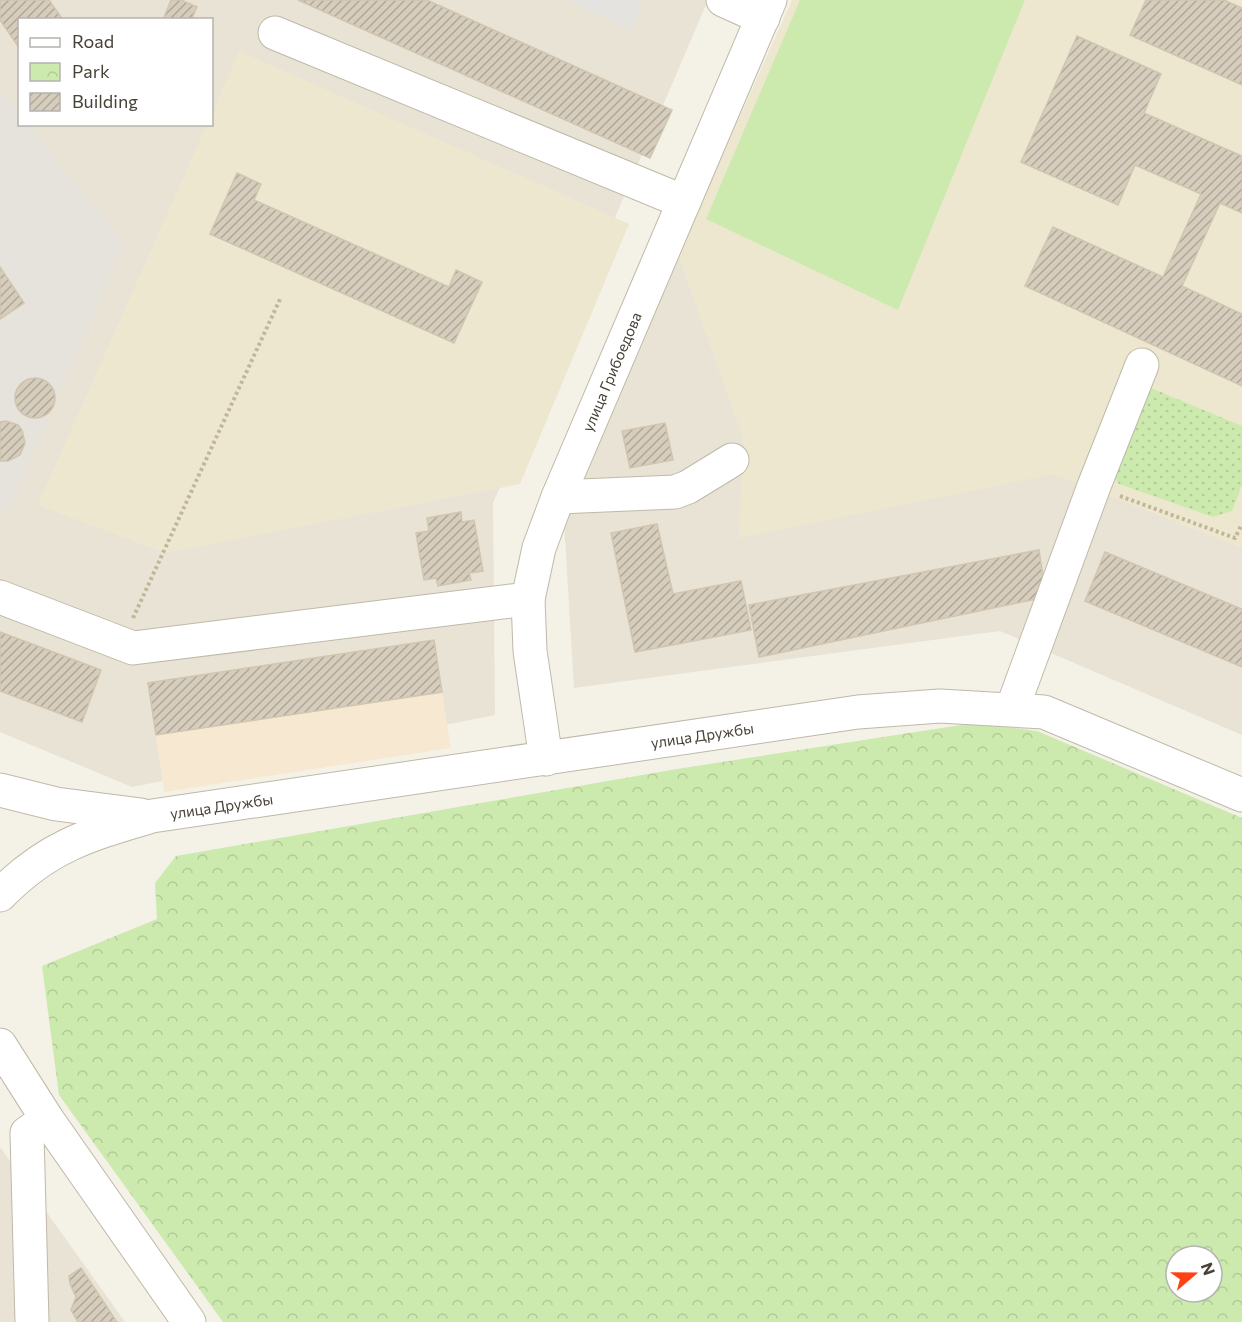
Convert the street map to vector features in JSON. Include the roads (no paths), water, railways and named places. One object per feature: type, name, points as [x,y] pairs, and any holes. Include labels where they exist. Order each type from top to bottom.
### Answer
[{"type":"street","points":[[723,0],[766,9]]},
{"type":"street","name":"улица Грибоедова","points":[[546,759],[530,651],[528,599],[539,548],[558,497],[766,9]]},
{"type":"street","points":[[275,33],[684,202]]},
{"type":"street","points":[[1012,709],[1094,486],[1142,365]]},
{"type":"street","points":[[558,497],[675,492],[688,487],[732,460]]},
{"type":"street","points":[[0,597],[134,648],[528,599]]},
{"type":"street","name":"улица Дружбы","points":[[152,816],[858,712],[940,706],[1044,712],[1242,795]]},
{"type":"street","points":[[0,790],[56,804],[152,816]]},
{"type":"street","points":[[0,895],[37,861],[65,846],[81,838],[152,816]]},
{"type":"street","points":[[0,1045],[37,1126],[189,1322]]},
{"type":"street","points":[[0,1151],[37,1126]]},
{"type":"street","points":[[32,1322],[37,1126]]}]
